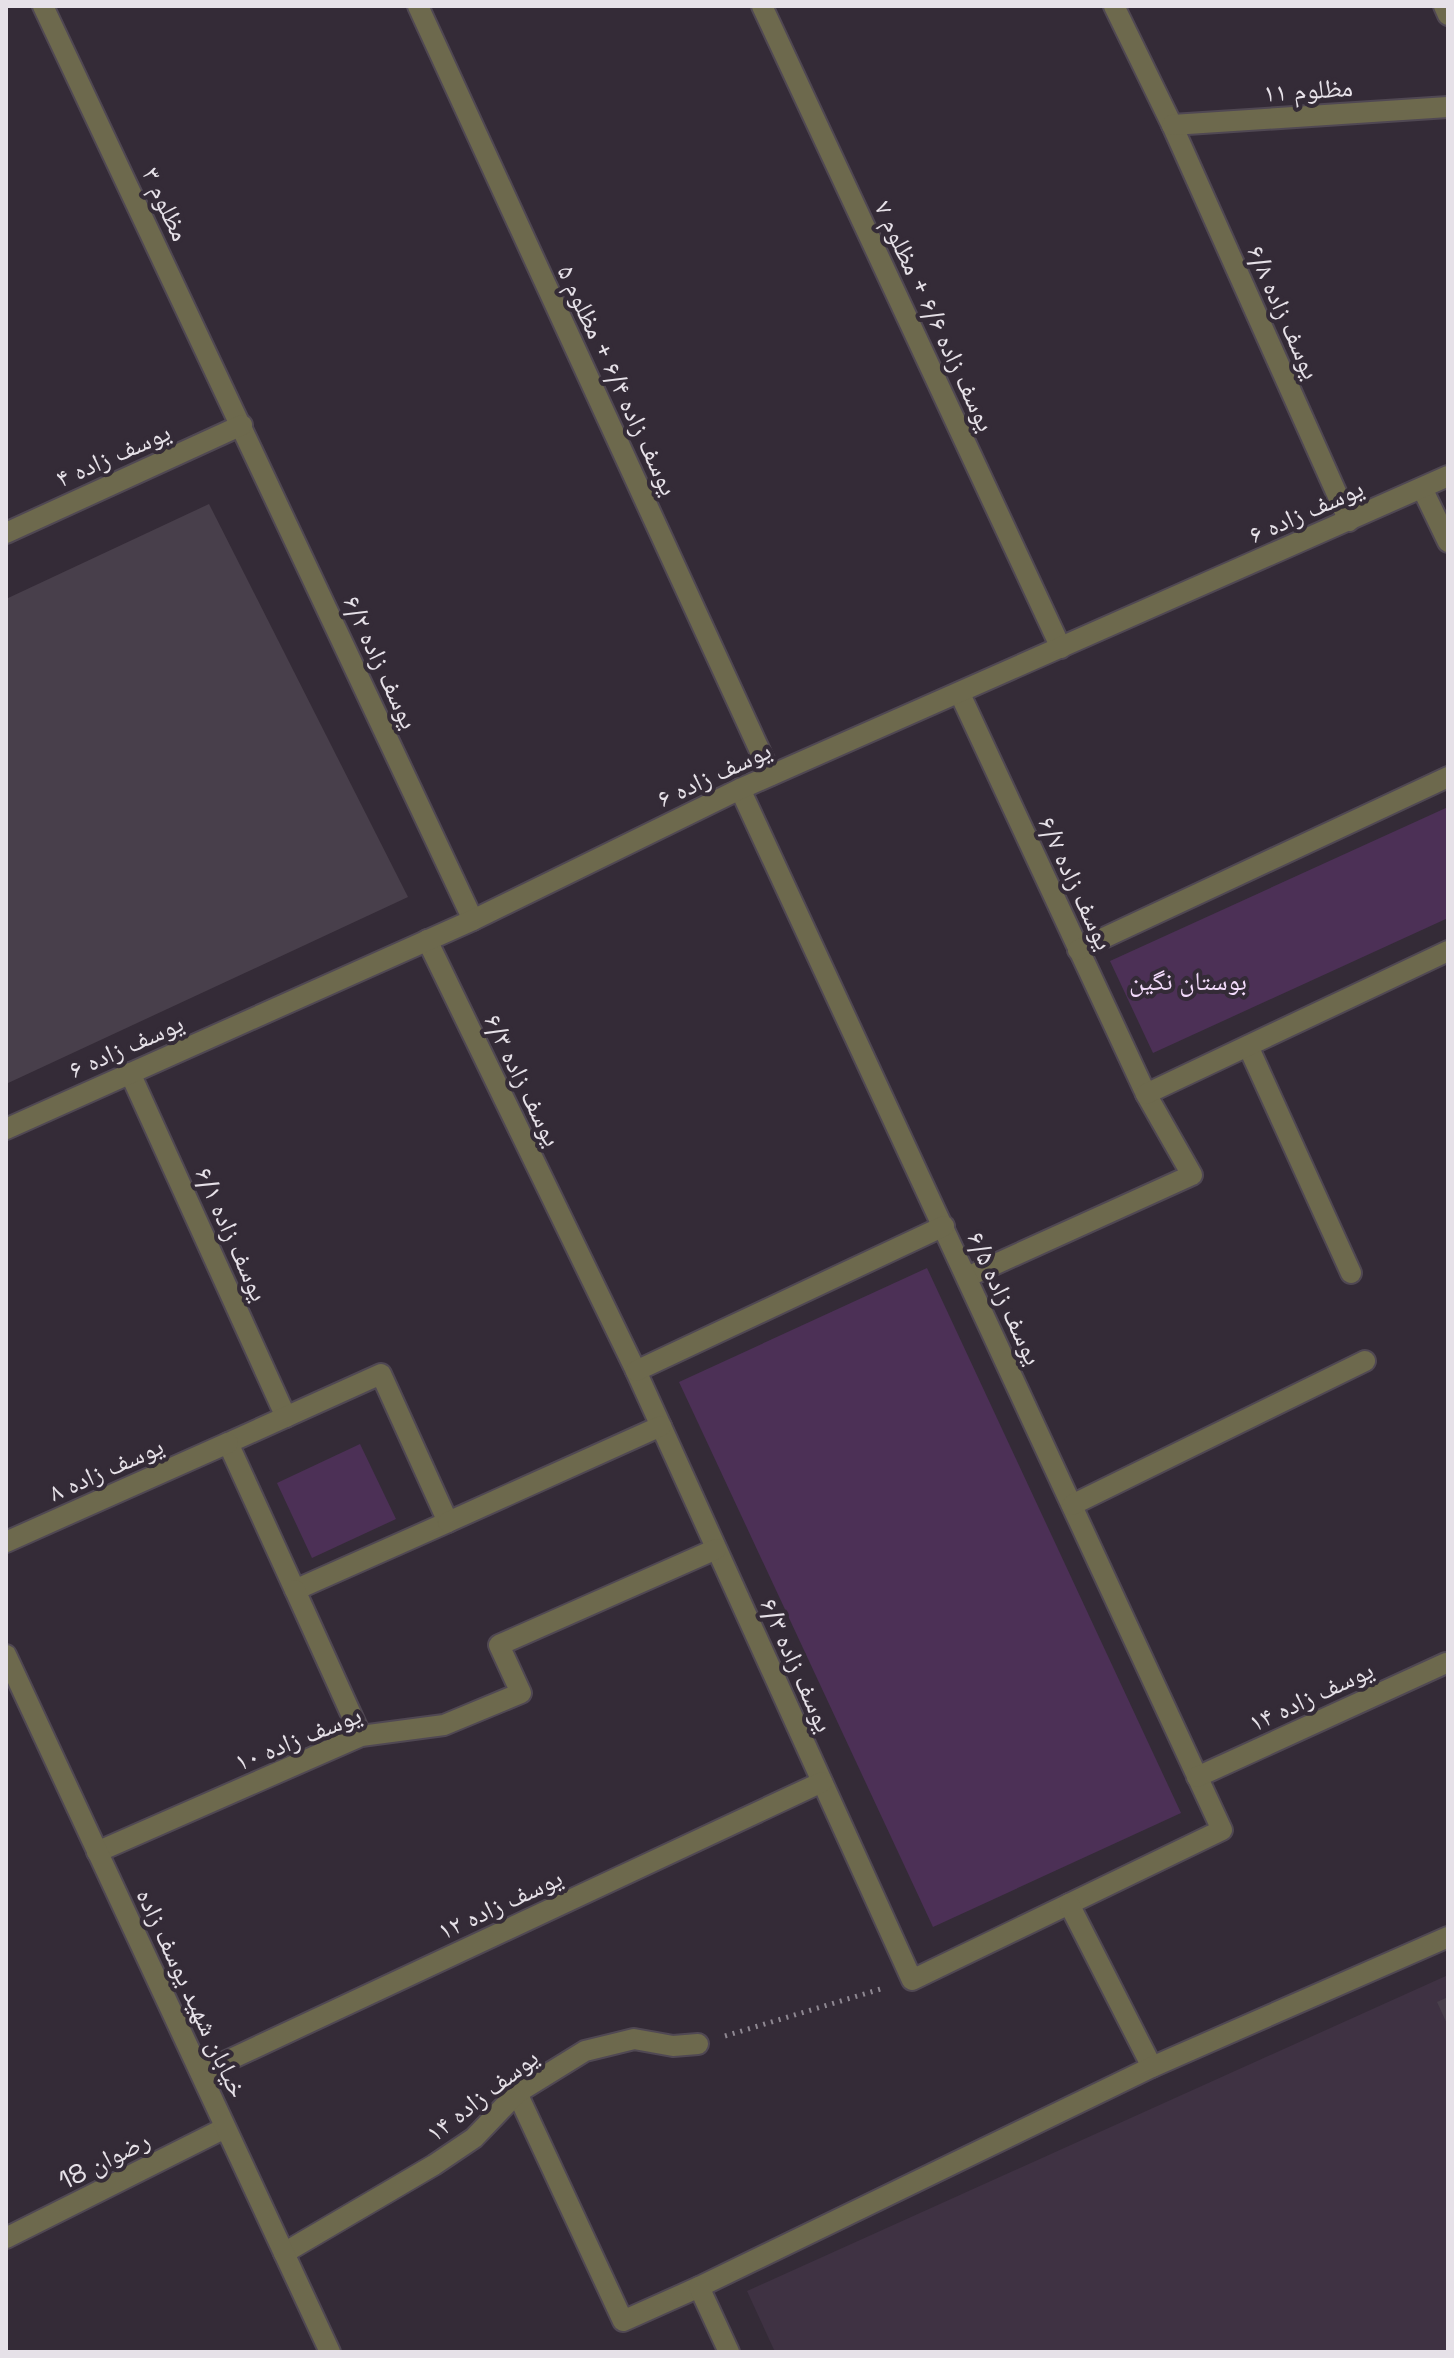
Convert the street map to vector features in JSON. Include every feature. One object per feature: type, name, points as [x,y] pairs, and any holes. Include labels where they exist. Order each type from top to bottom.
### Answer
[{"type":"street","name":"مظلوم ۳","points":[[43,6],[242,425]]},
{"type":"street","name":"یوسف زاده ۶/۴ + مظلوم ۵","points":[[418,6],[771,775]]},
{"type":"street","name":"یوسف زاده ۶/۶ + مظلوم ۷","points":[[762,6],[1061,648]]},
{"type":"street","name":"یوسف زاده ۶/۸","points":[[1114,6],[1172,125],[1349,521]]},
{"type":"street","points":[[1444,6],[1448,15]]},
{"type":"street","name":"مظلوم ۱۱","points":[[1172,125],[1448,107]]},
{"type":"street","name":"یوسف زاده ۴","points":[[6,533],[242,425]]},
{"type":"street","name":"یوسف زاده ۶/۲","points":[[242,425],[473,920]]},
{"type":"street","name":"یوسف زاده ۶","points":[[6,1129],[473,920],[740,789],[1448,476]]},
{"type":"street","points":[[1422,488],[1448,542]]},
{"type":"street","name":"یوسف زاده ۶/۷","points":[[960,694],[1146,1094],[1192,1175],[967,1277]]},
{"type":"street","points":[[1078,950],[1448,777]]},
{"type":"street","name":"یوسف زاده ۶/۵","points":[[740,789],[1222,1830],[1069,1904]]},
{"type":"street","name":"یوسف زاده ۶/۳","points":[[427,940],[636,1371],[912,1980]]},
{"type":"street","points":[[1146,1094],[1448,951]]},
{"type":"street","points":[[1248,1046],[1351,1273]]},
{"type":"street","name":"یوسف زاده ۶/۱","points":[[130,1073],[286,1417]]},
{"type":"street","points":[[636,1371],[944,1226]]},
{"type":"street","points":[[1072,1505],[1365,1361]]},
{"type":"street","name":"یوسف زاده ۸","points":[[6,1542],[381,1374],[448,1522]]},
{"type":"street","points":[[295,1590],[661,1426]]},
{"type":"street","points":[[228,1443],[361,1736]]},
{"type":"street","name":"یوسف زاده ۱۰","points":[[97,1852],[361,1736],[444,1725],[521,1693],[499,1645],[716,1549]]},
{"type":"street","name":"خیابان شهید یوسف زاده","points":[[6,1655],[330,2352]]},
{"type":"street","name":"یوسف زاده ۱۴","points":[[1197,1777],[1446,1663]]},
{"type":"street","name":"یوسف زاده ۱۲","points":[[201,2073],[822,1782]]},
{"type":"street","points":[[912,1980],[1069,1904],[1152,2067]]},
{"type":"street","points":[[517,2093],[623,2321],[1152,2067],[1448,1937]]},
{"type":"street","name":"یوسف زاده ۱۴","points":[[284,2253],[434,2165],[474,2138],[517,2093],[585,2051],[634,2039],[673,2046],[698,2044]]},
{"type":"street","name":"رضوان 18","points":[[6,2238],[225,2128]]},
{"type":"street","points":[[699,2287],[729,2352]]},
{"type":"path","points":[[698,2044],[912,1980]]},
{"type":"shaded area","points":[[1448,1975],[1448,2352],[775,2352],[747,2291]]},
{"type":"green space","name":"بوستان نگین","points":[[1448,807],[1448,918],[1153,1053],[1110,961]]},
{"type":"green space","points":[[927,1268],[1181,1813],[933,1927],[679,1382]]},
{"type":"green space","points":[[360,1444],[396,1519],[312,1558],[277,1483]]},
{"type":"building","points":[[209,504],[408,897],[6,1084],[6,599]]},
{"type":"building","points":[[1448,1997],[1448,2026],[1437,2002]]}]
